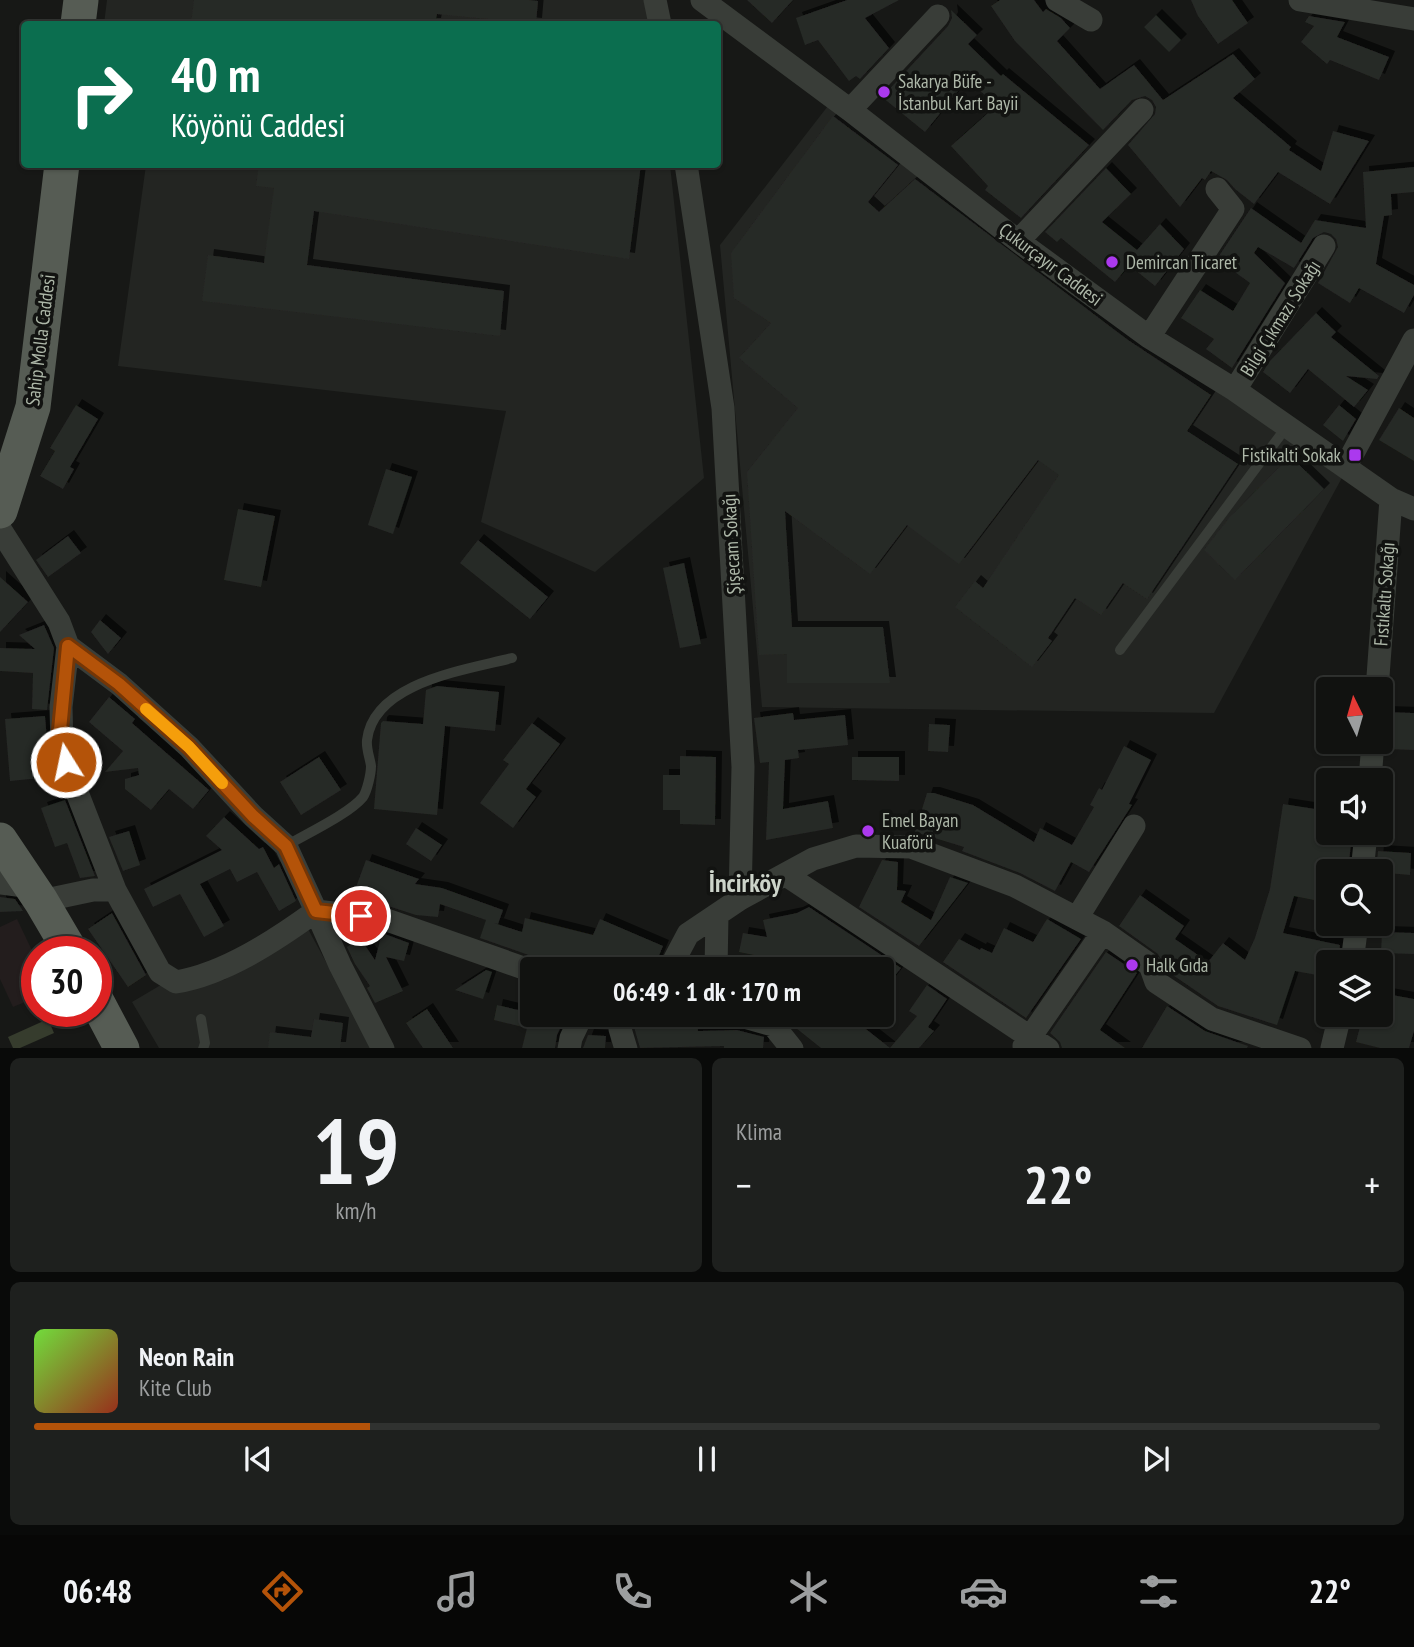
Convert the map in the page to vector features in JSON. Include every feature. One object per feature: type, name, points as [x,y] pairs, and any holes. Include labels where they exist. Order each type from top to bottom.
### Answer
[{"type":"main road","points":[[78,21],[81,0]]},
{"type":"main road","name":"Sahip Molla Caddesi","points":[[0,511],[33,407],[62,168]]},
{"type":"main road","points":[[0,840],[25,890],[59,936]]},
{"type":"main road","points":[[111,1027],[122,1048]]},
{"type":"street","points":[[655,0],[659,21]]},
{"type":"street","name":"Çukurçayır Caddesi","points":[[702,0],[850,110],[1018,241],[1149,337],[1288,425],[1391,499],[1414,509]]},
{"type":"street","points":[[1057,0],[1091,19]]},
{"type":"street","points":[[1300,0],[1414,19]]},
{"type":"street","points":[[850,110],[938,16]]},
{"type":"street","points":[[1018,241],[1142,110]]},
{"type":"street","name":"Şişecam Sokağı","points":[[687,168],[723,408],[743,767],[740,900]]},
{"type":"street","points":[[1149,337],[1233,209],[1217,188]]},
{"type":"street","name":"Bilgi Çıkmazı Sokağı","points":[[1235,390],[1324,246]]},
{"type":"street","points":[[1346,466],[1414,340]]},
{"type":"street","name":"Fıstıkaltı Sokağı","points":[[1378,677],[1391,499]]},
{"type":"street","points":[[0,529],[58,622],[68,646],[61,707],[62,747],[115,890],[160,972],[176,982],[199,978],[281,937],[316,911],[384,919],[520,967]]},
{"type":"street","points":[[68,646],[119,684],[189,747],[253,816],[286,846],[340,965],[383,1048]]},
{"type":"street","points":[[1077,918],[1134,826]]},
{"type":"street","points":[[676,957],[688,934],[740,900],[813,859],[856,846],[911,847],[1015,886],[1103,932],[1150,965],[1156,982],[1212,1019],[1300,1048]]},
{"type":"street","points":[[786,875],[1033,1044],[1103,932]]},
{"type":"street","points":[[25,890],[115,890]]},
{"type":"street","points":[[716,957],[717,915]]},
{"type":"street","points":[[569,1048],[576,1027]]},
{"type":"street","points":[[620,1027],[626,1048]]},
{"type":"street","points":[[775,1027],[792,1048]]},
{"type":"street","points":[[1331,1048],[1337,1027]]},
{"type":"lane","points":[[1120,650],[1288,425]]},
{"type":"lane","points":[[286,846],[341,814],[364,796],[371,768],[366,742],[373,719],[385,706],[419,683],[512,658]]},
{"type":"lane","points":[[201,1019],[205,1043],[203,1048]]},
{"type":"shaded area","points":[[107,0],[652,0],[655,21],[104,21]]},
{"type":"shaded area","points":[[831,102],[1344,474],[1214,713],[762,707],[720,245]]},
{"type":"shaded area","points":[[146,168],[670,168],[704,478],[595,572],[481,522],[506,411],[118,366]]},
{"type":"shaded area","points":[[17,919],[25,936],[21,936],[21,1004],[13,1007],[0,979],[0,927]]},
{"type":"shaded area","points":[[308,929],[373,1048],[159,1048],[132,1002],[171,979],[183,982],[224,980]]},
{"type":"shaded area","points":[[30,1027],[51,1027],[54,1033],[20,1048],[13,1048],[8,1037]]},
{"type":"building","points":[[194,0],[538,1],[536,21],[506,21],[437,14],[436,21],[191,21]]},
{"type":"building","points":[[747,0],[793,0],[772,23]]},
{"type":"building","points":[[847,0],[899,0],[865,18],[889,48],[860,79],[856,76],[849,81],[818,40],[805,45],[796,18]]},
{"type":"building","points":[[1000,0],[1034,0],[1043,12],[1046,9],[1061,18],[1070,28],[1057,41],[1100,89],[1134,65],[1163,100],[1233,54],[1255,79],[1233,98],[1291,147],[1289,150],[1321,171],[1333,131],[1369,141],[1330,204],[1278,172],[1254,204],[1227,180],[1211,171],[1205,180],[1202,178],[1180,207],[1128,145],[1155,114],[1156,107],[1152,100],[1145,96],[1132,100],[1103,130],[1015,41],[991,6]]},
{"type":"building","points":[[1191,0],[1232,0],[1248,23],[1218,44],[1198,16]]},
{"type":"building","points":[[951,10],[977,35],[968,44],[1001,76],[1003,74],[1089,145],[1021,218],[985,190],[988,186],[951,146],[997,105],[967,80],[925,132],[882,97],[948,26],[952,18]]},
{"type":"building","points":[[1156,15],[1181,40],[1169,52],[1144,27]]},
{"type":"building","points":[[1309,16],[1345,22],[1337,37],[1389,57],[1379,80],[1330,60],[1327,64],[1301,42],[1314,26],[1305,22]]},
{"type":"building","points":[[833,116],[898,165],[868,202],[879,212],[915,179],[1128,340],[1211,395],[1187,431],[1238,464],[1147,599],[1123,583],[1101,615],[1075,598],[1048,638],[1052,641],[1032,667],[955,607],[975,581],[983,588],[1059,475],[1038,460],[959,564],[907,525],[870,574],[785,511],[792,627],[883,627],[890,683],[787,683],[787,654],[759,655],[747,472],[798,408],[739,358],[771,323],[734,298],[731,253]]},
{"type":"building","points":[[1414,167],[1414,192],[1391,194],[1392,215],[1384,216],[1376,264],[1414,285],[1414,295],[1404,313],[1359,288],[1350,303],[1318,283],[1338,247],[1336,239],[1324,232],[1313,238],[1294,268],[1258,247],[1254,253],[1285,283],[1232,368],[1206,349],[1214,339],[1181,318],[1200,290],[1233,311],[1250,283],[1217,259],[1251,208],[1301,243],[1315,220],[1366,228],[1363,172]]},
{"type":"building","points":[[258,168],[640,168],[629,259],[314,211],[307,265],[504,291],[500,336],[202,301],[208,255],[264,263],[274,188],[256,186]]},
{"type":"building","points":[[1106,168],[1131,194],[1102,222],[1137,250],[1160,224],[1184,249],[1155,286],[1129,265],[1115,282],[1061,238],[1057,242],[1045,232]]},
{"type":"building","points":[[1316,313],[1336,332],[1331,337],[1379,376],[1377,379],[1346,376],[1368,390],[1354,407],[1308,369],[1290,393],[1263,372],[1269,362]]},
{"type":"building","points":[[76,405],[98,419],[70,467],[74,469],[63,489],[40,476],[55,451],[50,448]]},
{"type":"building","points":[[1339,405],[1356,419],[1343,441],[1323,425]]},
{"type":"building","points":[[1399,408],[1414,418],[1414,461],[1379,440]]},
{"type":"building","points":[[1290,456],[1324,489],[1235,580],[1204,550],[1229,518]]},
{"type":"building","points":[[386,469],[412,477],[393,534],[368,525]]},
{"type":"building","points":[[238,509],[275,516],[261,587],[224,580]]},
{"type":"building","points":[[68,536],[81,553],[48,577],[36,560]]},
{"type":"building","points":[[478,540],[548,597],[530,619],[460,563]]},
{"type":"building","points":[[684,563],[701,644],[680,648],[663,568]]},
{"type":"building","points":[[0,577],[28,602],[0,632]]},
{"type":"building","points":[[100,620],[121,638],[108,654],[91,632]]},
{"type":"building","points":[[44,625],[54,648],[47,710],[32,709],[33,673],[0,671],[0,648],[35,649],[19,635]]},
{"type":"building","points":[[437,686],[499,692],[495,731],[445,726],[437,815],[374,809],[381,723],[423,724],[426,690]]},
{"type":"building","points":[[109,697],[135,719],[132,723],[209,790],[193,809],[169,789],[151,810],[125,789],[125,779],[139,775],[138,768],[105,772],[123,751],[89,722]]},
{"type":"building","points":[[1393,712],[1414,713],[1414,750],[1393,749]]},
{"type":"building","points":[[793,713],[794,720],[845,715],[848,745],[798,750],[799,758],[785,760],[783,809],[828,801],[833,828],[766,840],[769,762],[760,763],[754,718]]},
{"type":"building","points":[[45,716],[50,777],[10,781],[5,719]]},
{"type":"building","points":[[532,723],[560,744],[526,789],[536,797],[513,828],[480,803],[509,764],[503,760]]},
{"type":"building","points":[[929,724],[950,725],[948,752],[928,751]]},
{"type":"building","points":[[1124,746],[1151,760],[1129,804],[1132,805],[1089,872],[1071,862],[1055,891],[1020,873],[962,851],[964,847],[915,832],[927,793],[934,793],[973,805],[1034,842],[1040,828],[1072,845],[1094,807],[1090,805],[1099,788],[1102,790]]},
{"type":"building","points":[[680,756],[716,757],[715,825],[680,824],[680,810],[663,810],[663,775],[680,775]]},
{"type":"building","points":[[319,757],[341,790],[301,815],[280,782]]},
{"type":"building","points":[[852,757],[899,757],[899,781],[852,780]]},
{"type":"building","points":[[65,800],[95,876],[80,878],[67,843],[55,847],[41,808]]},
{"type":"building","points":[[1283,804],[1316,809],[1316,845],[1351,845],[1349,859],[1316,859],[1314,900],[1294,896],[1283,933],[1340,945],[1339,950],[1316,950],[1316,975],[1295,971],[1277,1025],[1218,1006],[1167,971],[1158,954],[1119,926],[1140,895],[1184,926],[1175,939],[1208,962],[1223,943],[1245,960],[1255,938],[1270,889]]},
{"type":"building","points":[[224,817],[259,849],[263,847],[274,868],[279,864],[296,901],[279,911],[257,872],[237,882],[230,869],[200,884],[224,926],[204,937],[180,894],[153,907],[144,889],[222,850],[206,836]]},
{"type":"building","points":[[416,828],[442,845],[431,861],[406,844]]},
{"type":"building","points":[[129,831],[140,865],[123,871],[109,837]]},
{"type":"building","points":[[1378,851],[1411,853],[1410,875],[1393,874],[1393,859],[1377,859]]},
{"type":"building","points":[[366,860],[419,879],[415,884],[442,888],[503,910],[498,924],[494,923],[522,932],[525,918],[593,935],[600,919],[663,946],[658,957],[534,957],[480,938],[486,920],[440,904],[438,917],[416,915],[352,898]]},
{"type":"building","points":[[882,860],[898,862],[897,890],[906,891],[901,902],[931,920],[950,877],[968,883],[919,946],[859,907]]},
{"type":"building","points":[[0,897],[15,899],[23,911],[0,912]]},
{"type":"building","points":[[809,907],[884,957],[765,957],[739,952],[743,933],[767,937],[763,920],[797,913]]},
{"type":"building","points":[[112,913],[146,975],[128,987],[112,964],[112,936],[93,936],[88,929]]},
{"type":"building","points":[[1047,919],[1081,939],[1026,1018],[943,962],[959,939],[992,953],[1004,928],[1033,942]]},
{"type":"building","points":[[1393,932],[1414,933],[1414,954],[1381,950],[1382,936],[1393,936]]},
{"type":"building","points":[[382,933],[409,943],[404,961],[386,957],[403,991],[375,1003],[367,988],[370,986],[347,947],[360,938],[375,960]]},
{"type":"building","points":[[1106,952],[1137,973],[1100,1030],[1125,1048],[1062,1048],[1060,1042],[1050,1033]]},
{"type":"building","points":[[894,963],[901,968],[894,977]]},
{"type":"building","points":[[486,970],[492,972],[483,999],[455,990]]},
{"type":"building","points":[[927,985],[947,999],[928,1027],[934,1031],[919,1048],[890,1048],[917,1016],[909,1011]]},
{"type":"building","points":[[1393,995],[1414,999],[1414,1031],[1409,1048],[1380,1048],[1356,1042],[1360,1027],[1393,1027]]},
{"type":"building","points":[[520,1001],[520,1026],[494,1020],[497,1005],[518,1010]]},
{"type":"building","points":[[1167,1006],[1205,1031],[1248,1046],[1247,1048],[1142,1048]]},
{"type":"building","points":[[427,1009],[453,1048],[423,1048],[406,1023]]},
{"type":"building","points":[[314,1019],[343,1023],[340,1048],[268,1048],[270,1032],[311,1037]]},
{"type":"building","points":[[523,1027],[561,1027],[555,1048],[522,1048],[527,1028]]},
{"type":"building","points":[[634,1027],[698,1027],[698,1031],[737,1030],[764,1037],[763,1048],[640,1048]]},
{"type":"building","points":[[803,1027],[863,1027],[890,1048],[821,1048],[796,1028]]},
{"type":"building","points":[[588,1035],[606,1036],[605,1048],[583,1048]]},
{"type":"slow traffic","points":[[146,709],[189,747],[222,783]]},
{"type":"place","name":"Sakarya Büfe - İstanbul Kart Bayii","points":[[884,92]]},
{"type":"place","name":"Demircan Ticaret","points":[[1112,262]]},
{"type":"place","name":"Fistikalti Sokak","points":[[1355,455]]},
{"type":"place","name":"Emel Bayan Kuaförü","points":[[868,831]]},
{"type":"place","name":"Halk Gıda","points":[[1132,965]]},
{"type":"district","name":"İncirköy","points":[[745,883]]},
{"type":"route","points":[[66,762],[60,730],[68,646],[119,684],[189,747],[253,816],[286,846],[316,911],[361,916]]}]
